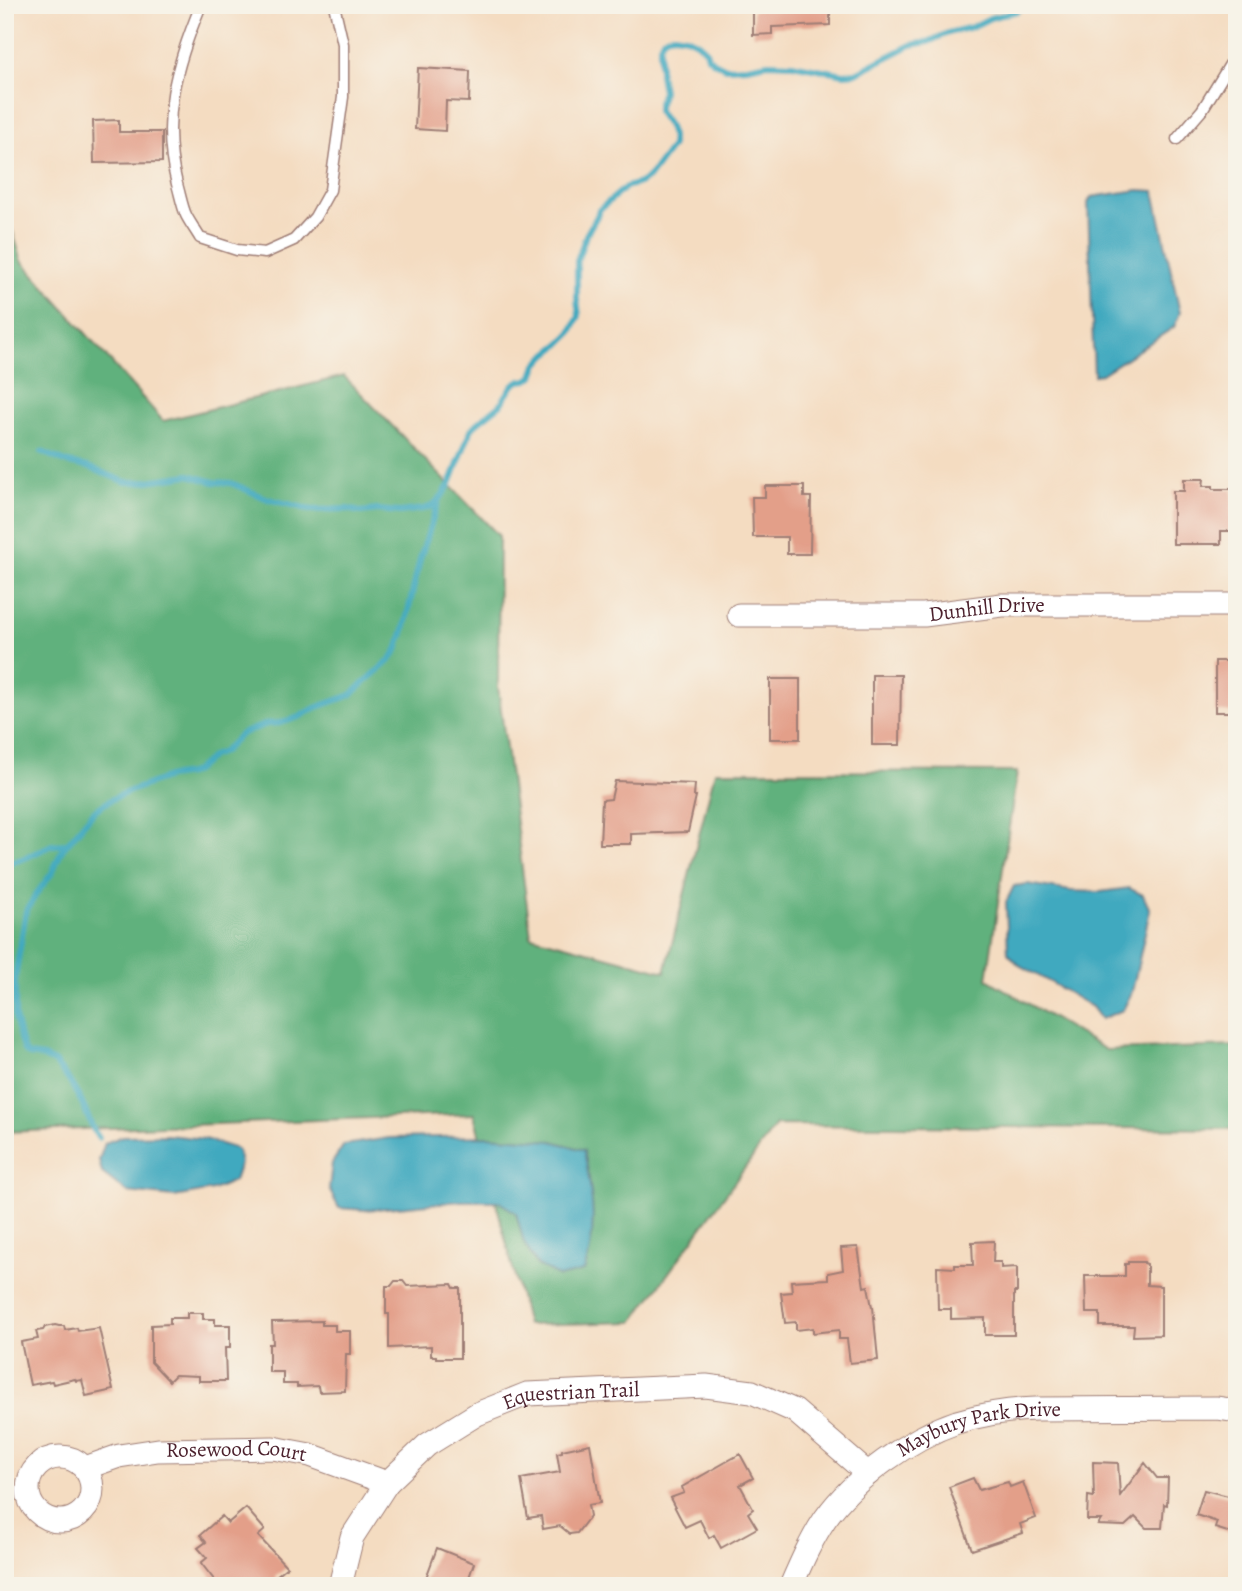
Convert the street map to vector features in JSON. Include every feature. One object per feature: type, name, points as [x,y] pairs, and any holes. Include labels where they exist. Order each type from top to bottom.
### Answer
[{"type":"street","name":"Dunhill Drive","points":[[739,615],[924,615],[1002,605],[1237,604]]},
{"type":"street","name":"Equestrian Trail","points":[[340,1586],[352,1537],[387,1483],[427,1445],[477,1414],[527,1394],[706,1386],[752,1392],[795,1410],[868,1474]]},
{"type":"street","name":"Maybury Park Drive","points":[[791,1586],[826,1518],[847,1494],[868,1474],[905,1448],[955,1423],[1010,1410],[1217,1408],[1237,1411]]},
{"type":"street","name":"Rosewood Court","points":[[85,1468],[119,1456],[158,1450],[272,1448],[310,1455],[387,1483]]},
{"type":"lane","points":[[201,5],[185,44],[172,94],[169,133],[173,167],[185,213],[200,238],[237,250],[265,253],[294,240],[315,217],[330,190],[343,97],[343,44],[334,5]]},
{"type":"lane","points":[[1177,139],[1202,110],[1237,53]]},
{"type":"green space","points":[[5,208],[22,261],[163,421],[344,376],[499,536],[498,687],[531,936],[665,972],[715,771],[1017,772],[987,979],[1106,1050],[1237,1046],[1237,1129],[776,1125],[633,1322],[527,1325],[474,1114],[5,1132]]},
{"type":"water","points":[[1139,190],[1154,191],[1180,313],[1174,327],[1102,374],[1094,375],[1088,203],[1091,197]]},
{"type":"water","points":[[1028,884],[1071,891],[1100,892],[1129,888],[1143,895],[1150,910],[1132,992],[1123,1010],[1101,1019],[1092,1007],[1019,965],[1008,953],[1006,902],[1014,886]]},
{"type":"water","points":[[167,1135],[205,1139],[237,1149],[240,1163],[234,1181],[213,1190],[174,1197],[127,1192],[102,1173],[99,1160],[105,1143],[123,1136]]},
{"type":"water","points":[[488,1136],[552,1141],[584,1150],[593,1226],[584,1271],[559,1277],[537,1265],[524,1243],[516,1213],[498,1201],[461,1201],[365,1210],[339,1208],[329,1189],[332,1163],[344,1145],[389,1138]]},
{"type":"building","points":[[776,5],[830,5],[830,25],[772,27],[772,34],[753,35],[753,10],[776,10]]},
{"type":"building","points":[[418,68],[470,71],[469,102],[446,101],[445,131],[415,129]]},
{"type":"building","points":[[119,120],[119,132],[162,132],[162,162],[94,163],[93,121]]},
{"type":"building","points":[[1184,479],[1204,479],[1203,486],[1213,486],[1213,489],[1233,489],[1232,531],[1221,531],[1221,544],[1173,544],[1173,491],[1184,491]]},
{"type":"building","points":[[765,486],[804,486],[804,497],[811,497],[810,554],[787,554],[787,537],[753,537],[752,497],[765,497]]},
{"type":"building","points":[[1215,661],[1237,661],[1237,712],[1215,712]]},
{"type":"building","points":[[872,675],[901,675],[900,745],[872,745]]},
{"type":"building","points":[[770,679],[800,679],[800,739],[770,739]]},
{"type":"building","points":[[615,781],[695,784],[696,796],[688,832],[631,834],[631,844],[600,844],[602,800],[611,799]]},
{"type":"building","points":[[994,1241],[993,1262],[1001,1262],[1001,1268],[1017,1267],[1014,1335],[985,1335],[985,1318],[951,1319],[951,1309],[938,1309],[937,1267],[973,1265],[972,1242]]},
{"type":"building","points":[[858,1247],[864,1287],[868,1286],[873,1307],[878,1360],[850,1363],[847,1339],[839,1339],[839,1330],[813,1333],[813,1328],[796,1330],[796,1322],[785,1323],[781,1293],[792,1292],[791,1281],[828,1279],[828,1273],[843,1270],[841,1248]]},
{"type":"building","points":[[1125,1264],[1147,1264],[1147,1285],[1161,1286],[1161,1335],[1133,1336],[1134,1326],[1100,1326],[1100,1313],[1086,1313],[1085,1276],[1125,1276]]},
{"type":"building","points":[[395,1281],[403,1281],[407,1286],[452,1284],[454,1288],[460,1288],[460,1358],[431,1356],[431,1346],[389,1348],[386,1286],[391,1286]]},
{"type":"building","points":[[187,1313],[203,1313],[203,1319],[215,1319],[215,1325],[230,1325],[230,1348],[225,1348],[226,1381],[199,1381],[199,1376],[175,1375],[169,1381],[151,1362],[151,1325],[170,1324],[170,1318],[187,1318]]},
{"type":"building","points":[[322,1321],[322,1325],[335,1325],[335,1331],[350,1331],[345,1391],[319,1392],[318,1386],[297,1387],[297,1384],[283,1384],[283,1372],[269,1372],[269,1344],[273,1344],[272,1322]]},
{"type":"building","points":[[55,1325],[64,1326],[65,1330],[77,1328],[78,1331],[99,1328],[113,1390],[86,1396],[82,1380],[75,1379],[30,1385],[21,1342],[38,1339],[36,1331]]},
{"type":"building","points":[[590,1444],[600,1503],[588,1505],[590,1516],[577,1533],[570,1534],[560,1526],[543,1529],[541,1516],[528,1518],[521,1479],[560,1472],[557,1453]]},
{"type":"building","points":[[740,1454],[753,1478],[740,1485],[753,1509],[748,1513],[757,1528],[721,1548],[714,1535],[709,1538],[700,1520],[685,1527],[670,1498],[684,1493],[682,1487]]},
{"type":"building","points":[[1093,1462],[1118,1463],[1120,1496],[1145,1463],[1157,1478],[1168,1478],[1167,1505],[1164,1504],[1162,1528],[1146,1528],[1135,1517],[1125,1526],[1098,1525],[1101,1520],[1087,1520],[1088,1496],[1094,1497]]},
{"type":"building","points":[[973,1478],[979,1490],[1008,1482],[1010,1487],[1023,1482],[1036,1518],[1020,1524],[1023,1533],[972,1550],[949,1487]]},
{"type":"building","points":[[1204,1490],[1237,1498],[1237,1535],[1215,1528],[1217,1522],[1196,1515]]},
{"type":"building","points":[[246,1508],[265,1530],[258,1536],[287,1567],[275,1577],[282,1586],[219,1586],[201,1563],[207,1558],[198,1548],[206,1542],[200,1535],[222,1516],[228,1523]]},
{"type":"building","points":[[437,1548],[474,1563],[466,1586],[423,1586]]},
{"type":"waterway","points":[[42,452],[126,482],[189,475],[214,482],[231,483],[268,499],[312,510],[400,512],[432,506],[450,484],[471,430],[500,405],[513,385],[533,376],[537,365],[570,334],[579,316],[577,261],[599,210],[626,187],[649,177],[672,146],[669,127],[658,111],[663,91],[660,74],[660,45],[663,39],[674,35],[697,42],[706,50],[708,57],[726,68],[768,63],[792,64],[844,74],[856,73],[911,45],[928,42],[990,18],[1017,11],[1022,5]]},
{"type":"waterway","points":[[99,1138],[68,1079],[54,1062],[29,1055],[24,1051],[21,1042],[15,1017],[15,978],[26,911],[52,873],[62,850],[95,810],[130,791],[168,777],[195,771],[212,756],[223,752],[241,734],[267,724],[299,717],[351,695],[391,659],[404,630],[420,559],[438,502]]},
{"type":"waterway","points":[[5,865],[52,845],[66,844]]}]
